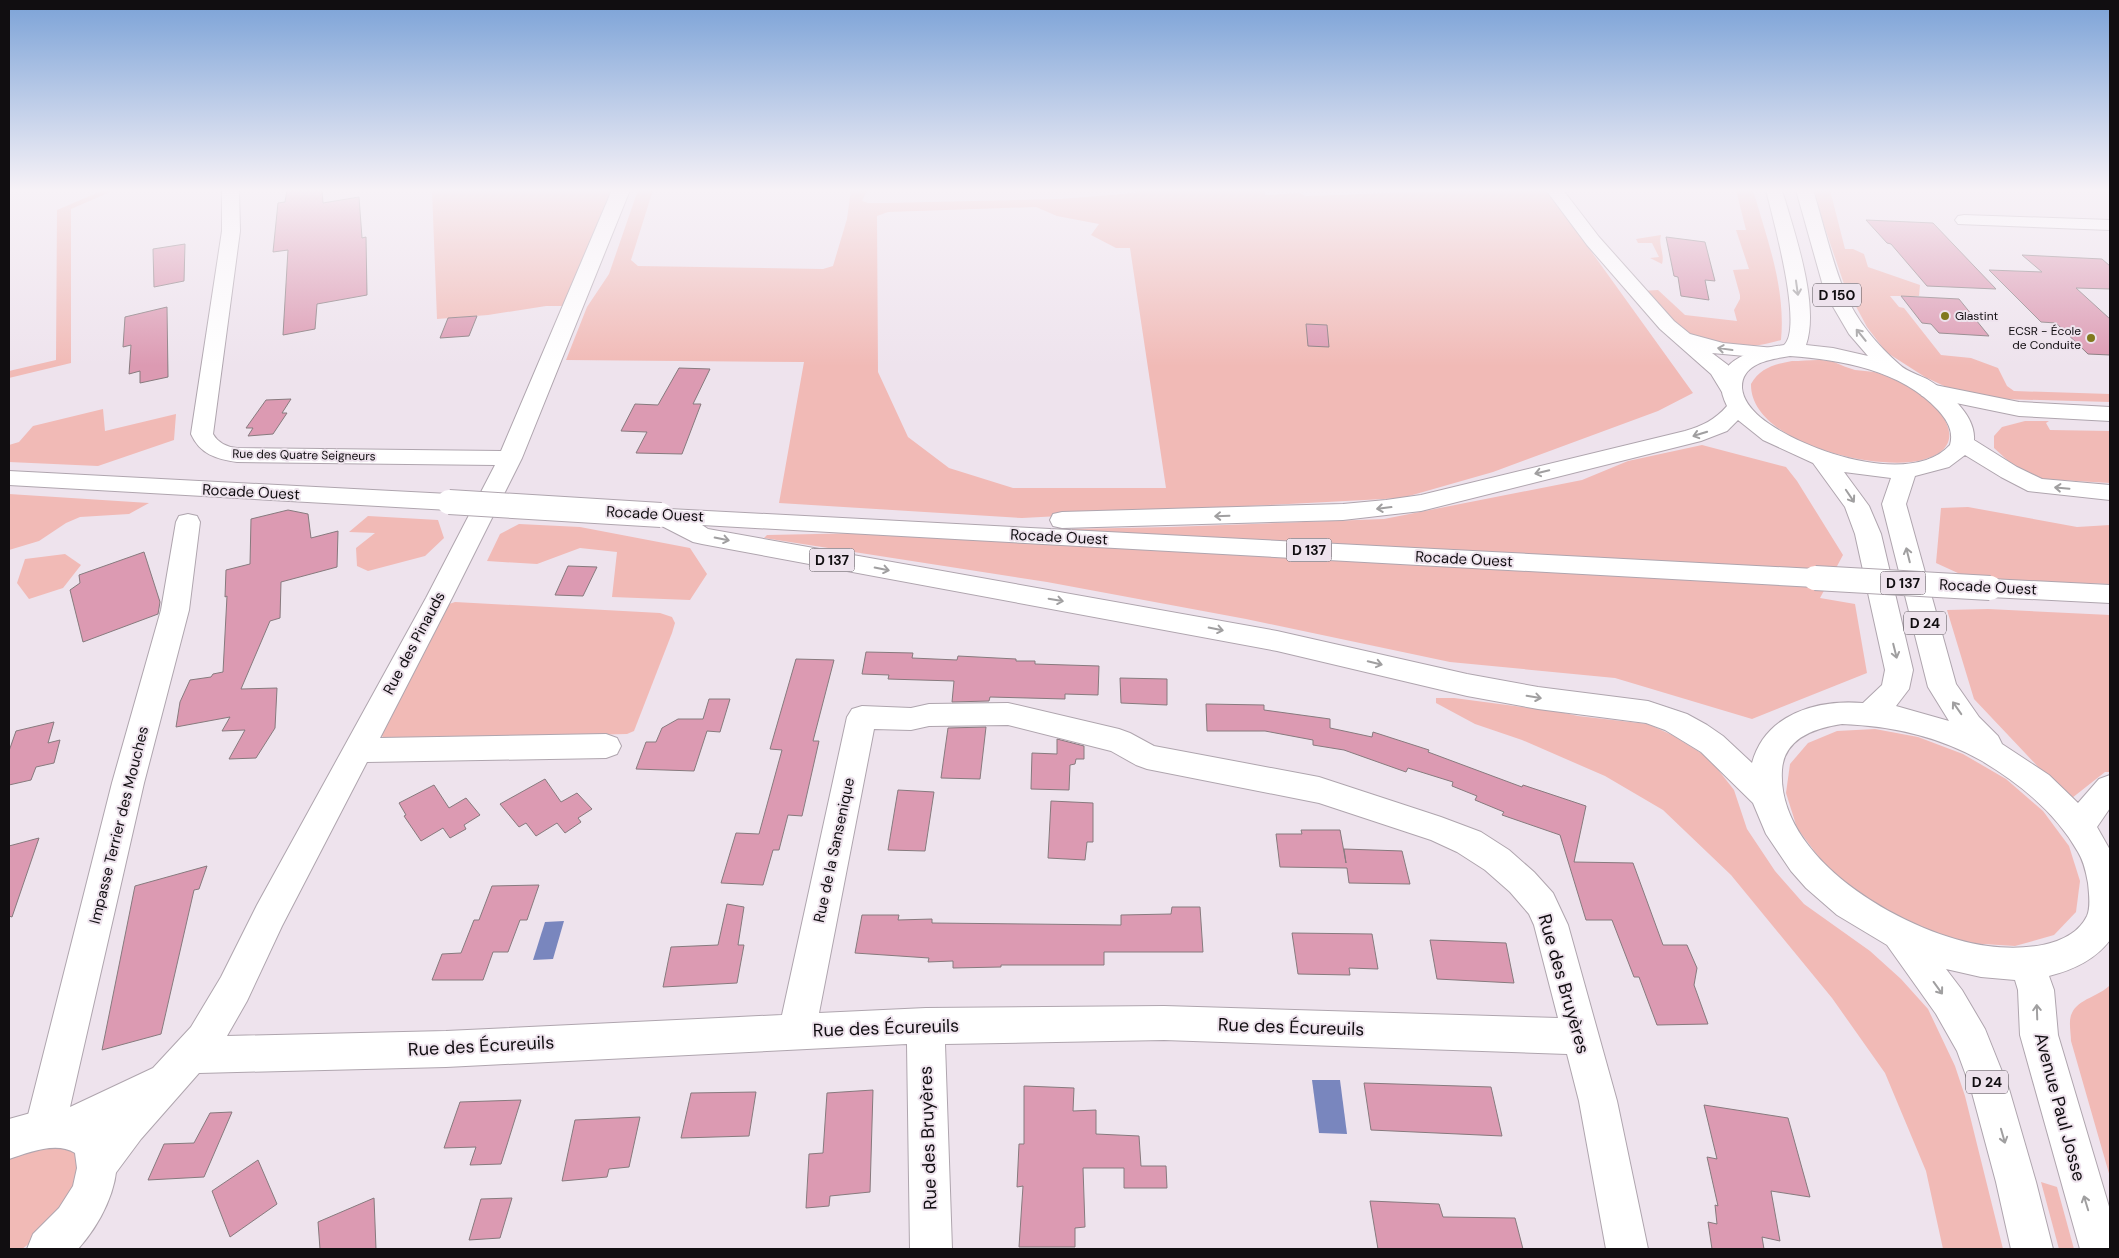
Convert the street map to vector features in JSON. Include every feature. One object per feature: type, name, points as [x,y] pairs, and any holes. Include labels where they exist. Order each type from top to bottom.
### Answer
[{"type":"main road","name":"Rue des Quatre Seigneurs","points":[[228,249],[202,434],[209,446],[227,454],[237,455],[510,458]]},
{"type":"main road","name":"Rue des Pinauds","points":[[98,1164],[127,1125],[204,1040],[234,989],[269,916],[510,458],[597,249]]},
{"type":"main road","points":[[1600,249],[1667,325],[1685,338],[1720,370],[1734,397],[1751,420],[1770,434],[1820,457],[1878,470],[1905,470],[1932,466],[1952,457],[1961,433],[1991,412],[2020,410],[2110,414]]},
{"type":"main road","name":"D 150","points":[[1789,249],[1799,306],[1798,339],[1796,345],[1790,350]]},
{"type":"main road","name":"D 150","points":[[1822,249],[1835,293],[1859,334],[1894,371]]},
{"type":"main road","points":[[1685,338],[1722,349],[1767,352],[1790,350],[1841,355],[1894,371],[1930,390],[2020,410]]},
{"type":"main road","points":[[803,522],[914,518],[1037,521],[1116,519],[1343,512],[1421,503],[1713,430],[1727,422],[1734,397],[1731,376],[1738,366],[1750,358],[1767,352]]},
{"type":"main road","points":[[1930,390],[1948,406],[1961,433],[2009,472],[2036,486],[2110,492]]},
{"type":"main road","name":"D 24","points":[[1820,457],[1857,506],[1868,534],[1899,670],[1895,689],[1871,713]]},
{"type":"main road","name":"D 24","points":[[1905,470],[1894,504],[1942,687],[1968,725],[2000,758]]},
{"type":"main road","name":"Rocade Ouest","points":[[9,478],[2110,594]]},
{"type":"main road","name":"D 137","points":[[661,515],[702,536],[1277,641],[1467,685],[1538,698],[1648,712],[1676,722],[1712,744],[1766,796]]},
{"type":"main road","name":"Impasse Terrier des Mouches","points":[[40,1131],[68,1038],[128,783],[175,610],[188,522]]},
{"type":"main road","points":[[1842,713],[1871,713],[1922,722],[1975,744],[2000,758],[2045,790],[2079,827],[2106,871],[2107,904],[2102,922],[2102,938],[2066,955],[2027,964],[1997,963],[1965,958],[1932,948],[1899,934],[1849,904],[1809,869],[1780,832],[1766,796],[1764,774],[1769,754],[1780,738],[1796,725],[1817,717],[1842,713]]},
{"type":"main road","name":"Rue des Bruyères","points":[[911,719],[929,715],[1008,714],[1119,741],[1147,757],[1319,790],[1441,830],[1469,842],[1497,860],[1522,882],[1541,904],[1551,925],[1598,1101],[1627,1249]]},
{"type":"main road","name":"Rue de la Sansenique","points":[[797,1030],[862,717],[911,719]]},
{"type":"main road","points":[[357,750],[606,746]]},
{"type":"main road","points":[[2079,827],[2098,800],[2110,788]]},
{"type":"main road","name":"D 24","points":[[1899,934],[1949,1002],[1972,1042],[1990,1089],[2016,1182],[2032,1249]]},
{"type":"main road","name":"Avenue Paul Josse","points":[[2027,964],[2036,990],[2039,1035],[2100,1249]]},
{"type":"main road","name":"Rue des Écureuils","points":[[181,1065],[797,1030],[926,1026],[1164,1023],[1580,1036]]},
{"type":"main road","name":"Rue des Bruyères","points":[[926,1026],[931,1249]]},
{"type":"main road","points":[[40,1131],[123,1103],[181,1065]]},
{"type":"main road","points":[[40,1131],[78,1131],[92,1144],[98,1164],[96,1177],[88,1199],[74,1222],[55,1245]]},
{"type":"shaded area","points":[[57,249],[71,249],[71,363],[9,378],[9,371],[56,360]]},
{"type":"shaded area","points":[[434,249],[588,249],[564,306],[546,306],[488,315],[437,319]]},
{"type":"shaded area","points":[[618,249],[635,249],[631,260],[638,266],[823,269],[833,266],[838,249],[877,249],[878,372],[908,437],[949,468],[1013,488],[1166,488],[1130,249],[1589,249],[1693,393],[1658,411],[1493,472],[1402,498],[1022,518],[779,503],[804,362],[566,360],[587,307],[609,274]]},
{"type":"shaded area","points":[[1655,249],[1661,249],[1662,264],[1650,258],[1659,257]]},
{"type":"shaded area","points":[[1742,249],[1770,249],[1781,302],[1781,340],[1760,345],[1736,347],[1703,341],[1694,337],[1680,326],[1641,291],[1658,290],[1685,315],[1737,321],[1734,310],[1740,295],[1733,270],[1749,269]]},
{"type":"shaded area","points":[[1832,249],[1853,249],[1864,254],[1868,267],[1920,285],[1919,296],[1890,296],[1899,307],[1904,308],[1941,355],[1971,358],[1998,368],[2007,386],[2014,391],[2110,394],[2110,402],[2000,399],[1961,394],[1925,377],[1886,352],[1867,327],[1844,284]]},
{"type":"shaded area","points":[[1819,360],[1834,362],[1855,370],[1874,372],[1905,385],[1931,403],[1945,421],[1949,430],[1949,440],[1945,448],[1936,455],[1922,460],[1902,463],[1848,457],[1819,449],[1793,437],[1771,422],[1756,405],[1751,384],[1763,370],[1792,361]]},
{"type":"shaded area","points":[[103,409],[105,431],[176,414],[174,440],[98,466],[9,462],[9,445],[19,442],[33,426]]},
{"type":"shaded area","points":[[2025,421],[2049,421],[2046,423],[2050,430],[2110,431],[2110,483],[2042,479],[2017,469],[1994,448],[1994,436],[2002,427]]},
{"type":"shaded area","points":[[1702,445],[1786,467],[1797,481],[1843,555],[1820,598],[1855,604],[1867,673],[1752,719],[1615,678],[1450,662],[1246,619],[1047,582],[764,538],[767,535],[1171,527],[1384,519],[1582,480],[1628,461]]},
{"type":"shaded area","points":[[9,494],[149,503],[129,514],[80,517],[66,523],[39,541],[9,550]]},
{"type":"shaded area","points":[[1968,507],[2077,527],[2110,525],[2110,584],[1971,579],[1936,563],[1941,508]]},
{"type":"shaded area","points":[[368,516],[438,520],[444,538],[425,556],[368,571],[357,566],[356,548],[375,533],[349,532]]},
{"type":"shaded area","points":[[519,524],[580,527],[690,548],[707,574],[690,600],[612,597],[617,552],[580,548],[537,564],[487,561],[500,534]]},
{"type":"shaded area","points":[[65,554],[81,565],[63,588],[29,599],[17,583],[25,559]]},
{"type":"shaded area","points":[[455,602],[660,613],[672,617],[675,623],[634,731],[627,734],[386,740],[380,734],[446,605]]},
{"type":"shaded area","points":[[1988,609],[2110,615],[2110,772],[2105,772],[2072,798],[2044,773],[1974,699],[1947,610]]},
{"type":"shaded area","points":[[1436,698],[1454,698],[1648,724],[1672,735],[1709,758],[1734,790],[1747,829],[1775,871],[1804,904],[1870,951],[1901,979],[1928,1009],[1955,1066],[1965,1096],[2003,1249],[1943,1249],[1926,1171],[1885,1073],[1832,998],[1731,875],[1663,810],[1605,776],[1522,740],[1475,724],[1436,703]]},
{"type":"shaded area","points":[[1875,729],[1918,737],[1963,754],[2006,779],[2043,811],[2069,846],[2080,881],[2076,912],[2054,935],[2015,946],[1967,943],[1914,926],[1864,899],[1824,864],[1797,828],[1786,793],[1790,764],[1808,743],[1837,731]]},
{"type":"shaded area","points":[[2110,985],[2110,1177],[2071,1041],[2070,1023],[2072,1013],[2079,1004]]},
{"type":"shaded area","points":[[69,1146],[78,1157],[76,1192],[46,1231],[22,1249],[9,1249],[9,1153]]},
{"type":"shaded area","points":[[2041,1182],[2057,1187],[2074,1249],[2059,1249]]},
{"type":"water","points":[[564,921],[553,959],[533,960],[545,922]]},
{"type":"water","points":[[1312,1080],[1340,1080],[1347,1134],[1319,1133]]},
{"type":"building","points":[[153,249],[185,249],[184,281],[154,287]]},
{"type":"building","points":[[273,249],[366,249],[367,295],[317,304],[315,329],[283,335],[288,250],[273,252]]},
{"type":"building","points":[[1668,249],[1707,249],[1715,281],[1705,280],[1709,300],[1681,296],[1678,277],[1674,276]]},
{"type":"building","points":[[1895,249],[1958,249],[1996,289],[1927,286]]},
{"type":"building","points":[[2022,255],[2102,259],[2110,266],[2110,289],[2076,288],[2110,319],[2110,355],[2088,354],[2056,323],[2041,322],[1989,270],[2042,272]]},
{"type":"building","name":"Glastint","points":[[1901,296],[1959,299],[1989,336],[1939,333],[1931,324],[1922,323]]},
{"type":"building","points":[[167,307],[168,377],[140,383],[140,371],[129,374],[131,345],[123,347],[125,317]]},
{"type":"building","points":[[477,316],[469,336],[440,338],[448,318]]},
{"type":"building","points":[[1306,324],[1327,325],[1329,347],[1308,346]]},
{"type":"building","points":[[679,368],[710,369],[693,404],[701,404],[682,454],[636,453],[647,432],[621,431],[635,404],[658,405]]},
{"type":"building","points":[[291,399],[282,413],[287,413],[273,434],[248,436],[253,428],[246,428],[266,400]]},
{"type":"building","points":[[288,510],[308,514],[311,538],[338,531],[337,567],[281,582],[280,618],[270,621],[241,689],[277,688],[275,728],[256,758],[229,759],[245,730],[222,731],[230,717],[176,727],[180,702],[190,680],[211,677],[213,674],[223,672],[227,596],[225,597],[226,570],[250,564],[251,519]]},
{"type":"building","points":[[144,552],[160,602],[158,614],[83,642],[70,590],[80,583],[79,575]]},
{"type":"building","points":[[568,566],[597,567],[583,596],[555,595]]},
{"type":"building","points":[[866,652],[913,653],[912,658],[957,660],[958,656],[1016,659],[1016,661],[1035,661],[1035,664],[1099,666],[1098,695],[1065,694],[1065,699],[990,697],[989,701],[952,702],[954,681],[888,679],[889,675],[862,674]]},
{"type":"building","points":[[796,659],[834,660],[813,741],[819,741],[802,816],[788,815],[779,850],[773,850],[763,885],[721,883],[736,833],[759,834],[782,750],[770,749]]},
{"type":"building","points":[[1120,678],[1167,679],[1167,705],[1121,703]]},
{"type":"building","points":[[709,699],[730,699],[720,732],[707,731],[694,771],[636,769],[646,742],[656,742],[662,728],[678,719],[703,719]]},
{"type":"building","points":[[1206,704],[1264,705],[1264,710],[1330,719],[1330,728],[1372,737],[1373,732],[1429,750],[1428,752],[1522,787],[1523,785],[1586,806],[1574,862],[1633,863],[1663,945],[1687,945],[1697,968],[1694,985],[1708,1024],[1657,1025],[1639,977],[1634,977],[1612,920],[1586,920],[1560,835],[1502,815],[1504,812],[1475,800],[1477,796],[1452,786],[1453,782],[1408,768],[1406,772],[1344,750],[1313,745],[1313,740],[1265,731],[1207,731]]},
{"type":"building","points":[[54,722],[48,743],[60,740],[54,763],[36,767],[31,780],[9,785],[9,751],[16,731]]},
{"type":"building","points":[[986,727],[980,779],[941,778],[948,728]]},
{"type":"building","points":[[1057,739],[1084,746],[1084,759],[1076,759],[1075,764],[1070,765],[1069,790],[1031,789],[1032,753],[1057,754]]},
{"type":"building","points":[[545,779],[561,802],[577,793],[592,809],[578,818],[581,822],[565,833],[557,823],[536,836],[526,823],[519,827],[500,804]]},
{"type":"building","points":[[434,785],[449,808],[466,798],[480,815],[464,825],[466,829],[450,838],[443,828],[421,841],[404,816],[406,815],[399,803]]},
{"type":"building","points":[[898,790],[934,792],[925,851],[888,850]]},
{"type":"building","points":[[1051,801],[1093,803],[1093,842],[1087,842],[1085,860],[1048,858]]},
{"type":"building","points":[[1301,830],[1340,830],[1346,863],[1344,849],[1402,851],[1410,884],[1349,883],[1347,868],[1280,867],[1276,834],[1302,834]]},
{"type":"building","points":[[39,838],[12,917],[9,916],[9,846]]},
{"type":"building","points":[[207,866],[199,889],[194,890],[161,1034],[102,1050],[135,886]]},
{"type":"building","points":[[539,885],[527,920],[520,920],[508,952],[493,952],[483,980],[432,980],[442,954],[461,953],[474,920],[479,920],[492,886]]},
{"type":"building","points":[[727,904],[744,907],[738,945],[744,945],[737,983],[663,987],[671,947],[718,945]]},
{"type":"building","points":[[1172,907],[1200,907],[1203,952],[1104,952],[1104,965],[1001,965],[1001,967],[953,968],[953,961],[928,962],[929,958],[855,953],[862,915],[899,915],[898,920],[932,919],[932,923],[1121,925],[1121,915],[1171,914]]},
{"type":"building","points":[[1292,933],[1372,934],[1378,969],[1349,968],[1350,975],[1298,974]]},
{"type":"building","points":[[1430,940],[1506,943],[1514,983],[1437,979]]},
{"type":"building","points":[[1364,1083],[1491,1087],[1502,1136],[1371,1130]]},
{"type":"building","points":[[1024,1086],[1074,1088],[1073,1111],[1096,1110],[1096,1134],[1139,1136],[1141,1166],[1166,1166],[1167,1188],[1124,1188],[1124,1168],[1083,1168],[1085,1227],[1075,1228],[1075,1247],[1019,1247],[1023,1186],[1017,1187],[1019,1144],[1024,1144]]},
{"type":"building","points":[[873,1090],[870,1192],[830,1196],[829,1206],[806,1208],[809,1154],[823,1153],[827,1093]]},
{"type":"building","points":[[756,1092],[749,1136],[681,1138],[691,1093]]},
{"type":"building","points":[[521,1100],[501,1164],[470,1165],[476,1147],[444,1148],[460,1102]]},
{"type":"building","points":[[1704,1105],[1788,1118],[1810,1197],[1771,1191],[1780,1241],[1762,1237],[1764,1249],[1712,1249],[1708,1222],[1717,1224],[1715,1205],[1718,1206],[1707,1157],[1717,1159]]},
{"type":"building","points":[[232,1112],[204,1177],[148,1180],[164,1144],[194,1143],[210,1113]]},
{"type":"building","points":[[640,1117],[629,1167],[609,1169],[607,1177],[562,1181],[575,1120]]},
{"type":"building","points":[[258,1160],[277,1204],[230,1237],[212,1191]]},
{"type":"building","points":[[374,1198],[376,1249],[320,1249],[318,1222]]},
{"type":"building","points":[[512,1198],[500,1238],[469,1240],[481,1199]]},
{"type":"building","points":[[1370,1201],[1439,1204],[1443,1217],[1515,1218],[1523,1249],[1378,1249]]},
{"type":"place","name":"Glastint","points":[[1945,316]]},
{"type":"place","name":"ECSR - École de Conduite","points":[[2091,338]]}]
